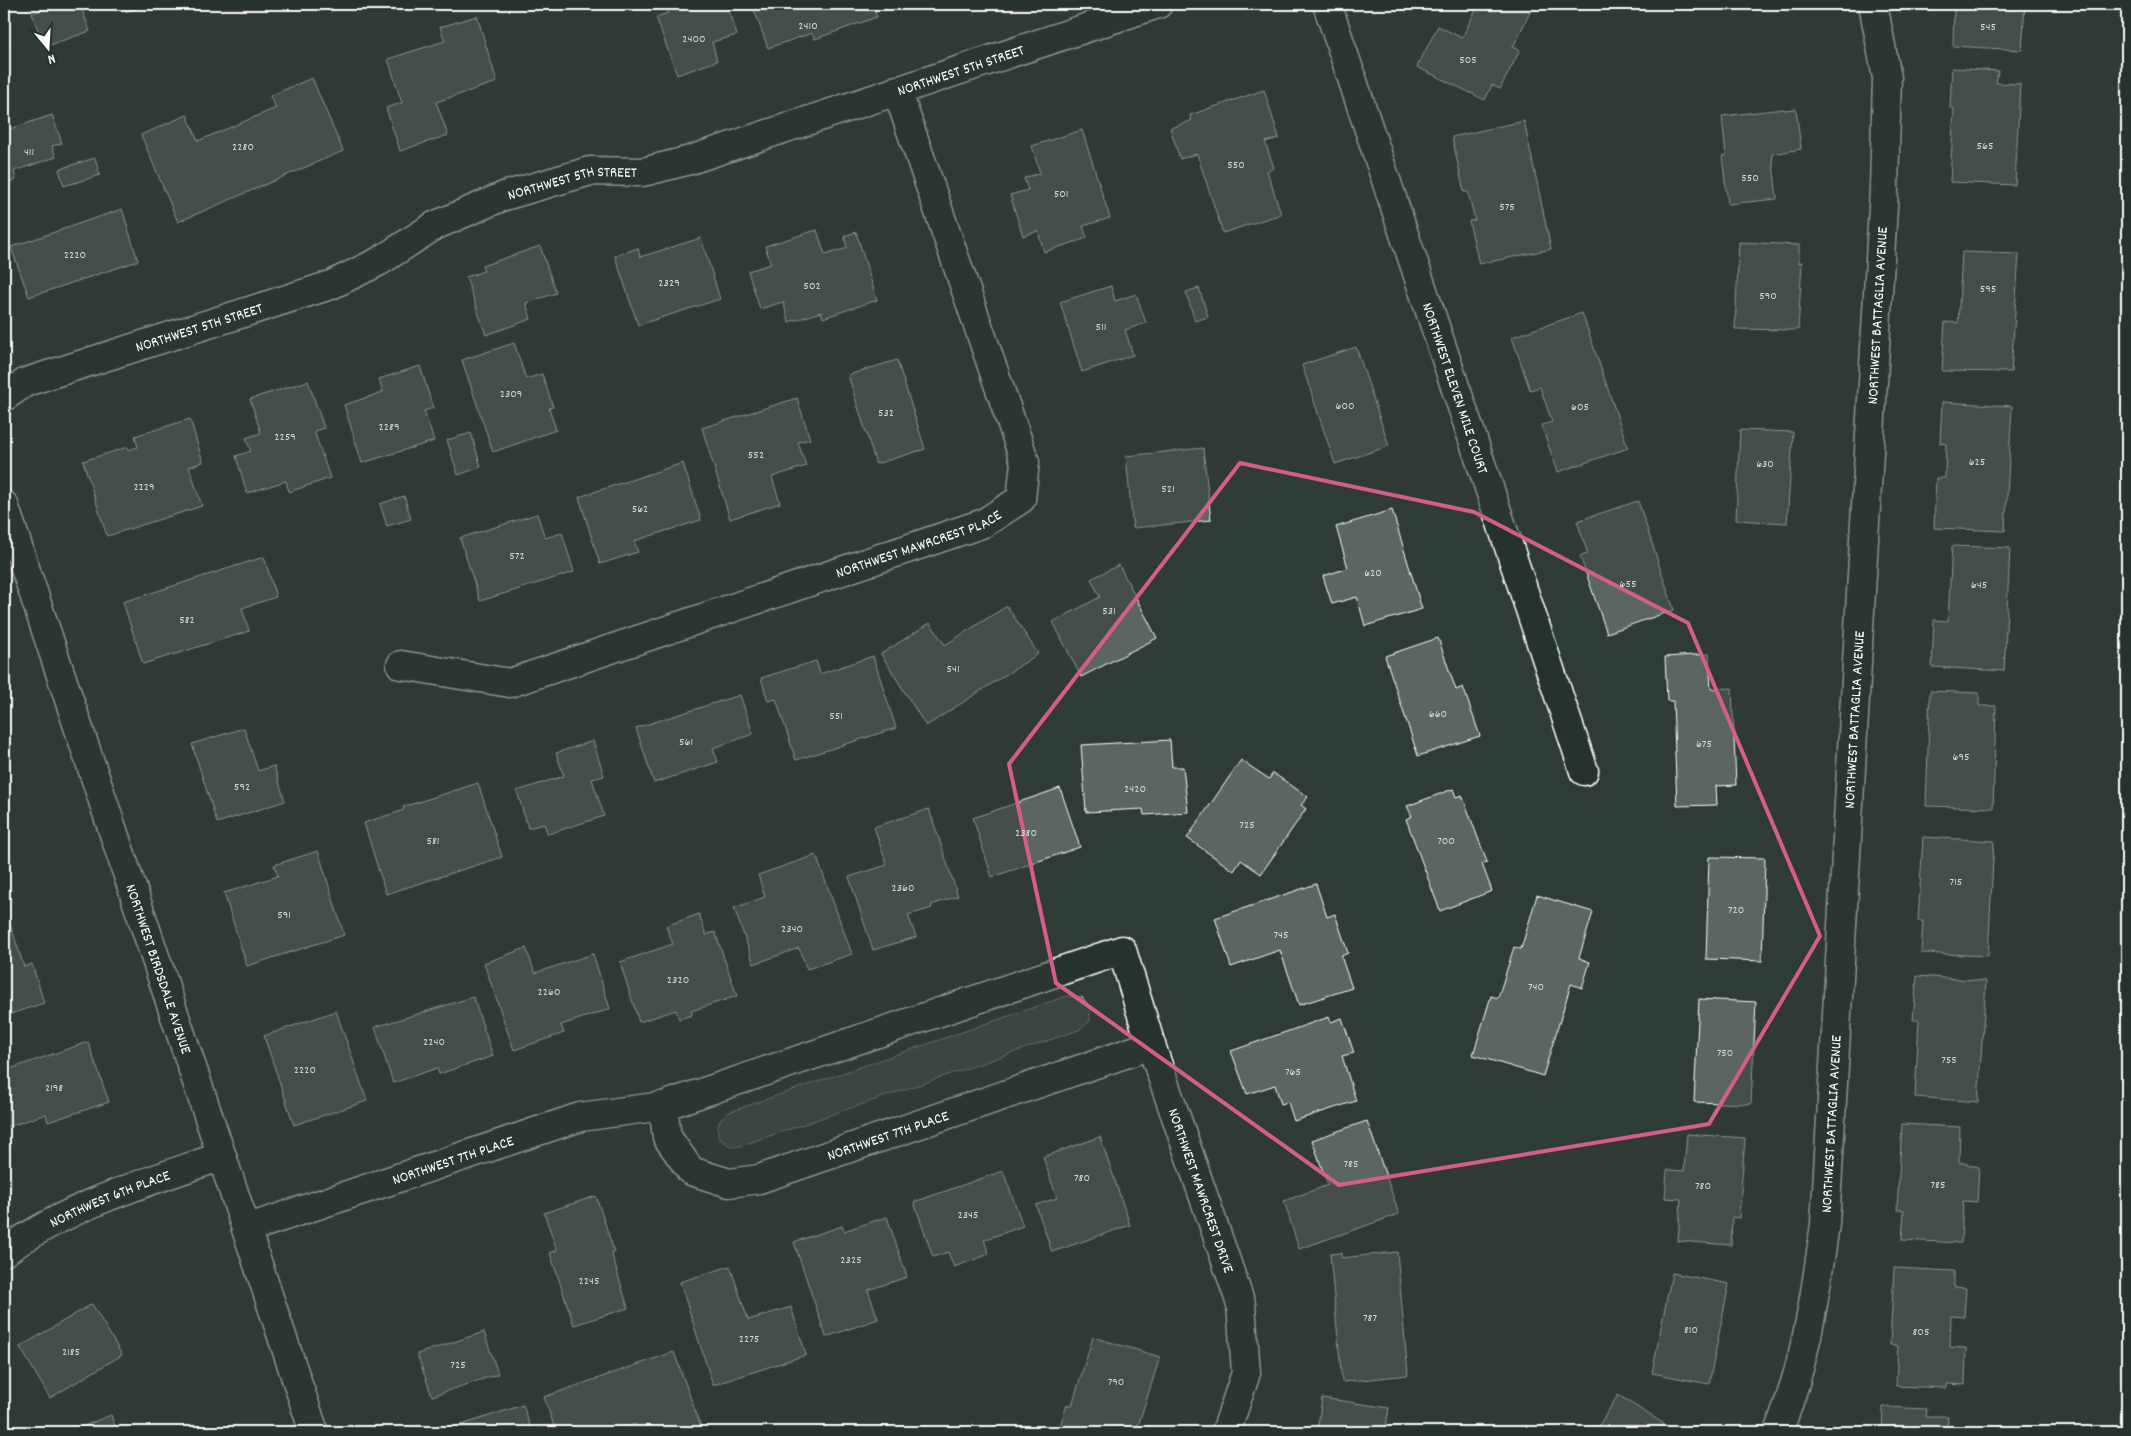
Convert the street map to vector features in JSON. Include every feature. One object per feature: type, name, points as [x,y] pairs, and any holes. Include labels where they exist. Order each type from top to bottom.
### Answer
[{"type":"street","name":"NORTHWEST 5TH STREET","points":[[4,397],[26,382],[331,285],[380,261],[434,226],[504,196],[590,172],[643,172],[690,160],[898,90],[1096,13],[1158,4]]},
{"type":"street","name":"NORTHWEST ELEVEN MILE COURT","points":[[1327,4],[1584,771]]},
{"type":"street","name":"NORTHWEST BATTAGLIA AVENUE","points":[[1778,1432],[1793,1395],[1811,1323],[1825,1224],[1884,189],[1887,78],[1873,4]]},
{"type":"street","name":"NORTHWEST MAWRCREST PLACE","points":[[401,664],[510,683],[984,523],[1021,499],[1025,462],[898,90]]},
{"type":"street","name":"NORTHWEST BIRDSDALE AVENUE","points":[[4,505],[314,1432]]},
{"type":"street","name":"NORTHWEST MAWRCREST DRIVE","points":[[1122,950],[1151,1046],[1241,1304],[1246,1373],[1226,1432]]},
{"type":"street","name":"NORTHWEST 7TH PLACE","points":[[246,1229],[580,1117],[663,1106],[1122,950]]},
{"type":"street","name":"NORTHWEST 7TH PLACE","points":[[663,1106],[666,1137],[691,1171],[729,1183],[759,1179],[1151,1046]]},
{"type":"street","name":"NORTHWEST 6TH PLACE","points":[[4,1252],[29,1234],[100,1199],[222,1156]]},
{"type":"highlighted area","points":[[1240,463],[1474,512],[1688,623],[1820,936],[1709,1124],[1339,1185],[1056,983],[1009,764]]},
{"type":"shaded area","points":[[1067,996],[1082,997],[1090,1007],[1090,1021],[1079,1030],[740,1146],[732,1147],[720,1139],[718,1124],[722,1117],[729,1112]]},
{"type":"building","points":[[58,4],[80,4],[90,31],[44,47],[32,13]]},
{"type":"building","points":[[123,4],[149,4],[126,12]]},
{"type":"building","points":[[665,4],[726,4],[737,35],[712,42],[717,61],[677,75],[656,17],[668,13]]},
{"type":"building","points":[[752,4],[872,4],[877,17],[815,39],[812,33],[768,48]]},
{"type":"building","points":[[1479,4],[1534,4],[1513,47],[1520,50],[1500,89],[1492,85],[1485,100],[1417,67],[1438,26],[1462,38]]},
{"type":"building","points":[[1717,4],[1739,4],[1719,10]]},
{"type":"building","points":[[1967,4],[2025,4],[2022,50],[1953,46],[1954,6],[1967,6]]},
{"type":"building","points":[[477,16],[497,82],[436,102],[448,135],[400,151],[386,108],[402,103],[388,59],[445,41],[440,27]]},
{"type":"building","points":[[4,23],[10,43],[4,45]]},
{"type":"building","points":[[1952,68],[1998,71],[1996,83],[2020,84],[2015,185],[1950,182],[1954,108],[1950,108]]},
{"type":"building","points":[[312,78],[343,151],[178,222],[141,135],[187,115],[198,141],[276,108],[270,96]]},
{"type":"building","points":[[1264,90],[1279,138],[1265,142],[1274,168],[1267,171],[1281,214],[1223,233],[1197,154],[1180,159],[1170,128],[1191,121],[1190,115]]},
{"type":"building","points":[[1796,109],[1801,149],[1772,154],[1777,199],[1728,204],[1722,156],[1726,156],[1722,116]]},
{"type":"building","points":[[52,115],[62,143],[52,146],[56,157],[14,171],[16,180],[4,184],[4,131]]},
{"type":"building","points":[[1524,121],[1551,249],[1479,264],[1469,221],[1475,220],[1468,192],[1464,192],[1452,137]]},
{"type":"building","points":[[1082,130],[1110,218],[1083,226],[1087,238],[1044,252],[1038,231],[1023,236],[1010,195],[1028,190],[1024,178],[1040,173],[1032,146]]},
{"type":"building","points":[[95,158],[100,175],[64,186],[59,169]]},
{"type":"building","points":[[122,209],[138,261],[29,297],[11,247]]},
{"type":"building","points":[[817,230],[825,255],[847,248],[844,236],[856,232],[877,300],[823,318],[821,312],[789,322],[783,302],[760,309],[748,271],[771,264],[765,246]]},
{"type":"building","points":[[701,238],[720,299],[638,325],[615,256],[638,248],[640,257]]},
{"type":"building","points":[[1739,242],[1799,245],[1799,263],[1802,262],[1798,330],[1735,329]]},
{"type":"building","points":[[540,246],[556,293],[526,303],[531,319],[486,335],[466,277],[484,271],[482,266]]},
{"type":"building","points":[[1962,252],[2019,254],[2011,372],[1942,371],[1945,322],[1958,323]]},
{"type":"building","points":[[1111,286],[1115,301],[1136,294],[1146,323],[1125,330],[1133,355],[1082,372],[1060,302]]},
{"type":"building","points":[[1199,288],[1208,317],[1195,321],[1186,292]]},
{"type":"building","points":[[1582,313],[1628,448],[1558,472],[1541,425],[1552,422],[1540,387],[1530,390],[1512,337]]},
{"type":"building","points":[[514,343],[526,379],[542,374],[553,407],[549,408],[556,430],[493,452],[462,360]]},
{"type":"building","points":[[1356,347],[1389,446],[1335,464],[1302,365]]},
{"type":"building","points":[[897,360],[925,449],[876,464],[848,375]]},
{"type":"building","points":[[420,366],[433,408],[424,411],[434,441],[362,463],[344,405],[383,392],[379,379]]},
{"type":"building","points":[[308,381],[324,428],[314,431],[330,478],[289,492],[286,481],[247,493],[236,456],[251,451],[246,438],[261,433],[250,399]]},
{"type":"building","points":[[797,398],[810,439],[798,442],[806,466],[772,477],[780,503],[730,519],[702,428]]},
{"type":"building","points":[[1942,402],[2012,406],[2005,531],[1934,528],[1936,478],[1945,478],[1946,444],[1940,443]]},
{"type":"building","points":[[190,419],[203,462],[189,467],[202,506],[107,536],[83,461],[128,447],[129,450],[138,447],[135,436]]},
{"type":"building","points":[[1740,430],[1793,432],[1787,523],[1736,520]]},
{"type":"building","points":[[471,433],[481,467],[458,475],[447,440]]},
{"type":"building","points":[[1203,448],[1211,520],[1133,528],[1126,456]]},
{"type":"building","points":[[683,463],[701,520],[634,541],[638,552],[600,564],[579,497]]},
{"type":"building","points":[[404,496],[411,519],[387,526],[380,504]]},
{"type":"building","points":[[1638,501],[1674,610],[1607,633],[1580,556],[1588,554],[1577,521]]},
{"type":"building","points":[[1392,510],[1422,609],[1365,626],[1357,597],[1332,604],[1323,576],[1348,568],[1336,527]]},
{"type":"building","points":[[537,514],[545,538],[562,533],[574,572],[480,601],[460,538]]},
{"type":"building","points":[[1952,546],[2010,548],[2004,671],[1932,667],[1934,620],[1948,621]]},
{"type":"building","points":[[264,557],[276,597],[242,608],[249,631],[143,664],[123,602]]},
{"type":"building","points":[[1119,565],[1157,638],[1081,677],[1053,622],[1100,597],[1091,579]]},
{"type":"building","points":[[1007,606],[1038,654],[926,726],[881,654],[930,623],[945,645]]},
{"type":"building","points":[[1438,638],[1456,690],[1463,687],[1480,736],[1418,756],[1385,656]]},
{"type":"building","points":[[1709,654],[1711,689],[1732,688],[1736,785],[1716,786],[1717,805],[1677,806],[1673,701],[1667,701],[1665,657]]},
{"type":"building","points":[[873,656],[896,728],[796,760],[776,699],[768,701],[761,678],[816,661],[820,674]]},
{"type":"building","points":[[1930,691],[1979,693],[1979,706],[1996,706],[1993,808],[1926,806]]},
{"type":"building","points":[[740,695],[753,734],[713,748],[718,762],[654,783],[636,728]]},
{"type":"building","points":[[244,728],[258,771],[274,766],[285,801],[217,823],[192,744]]},
{"type":"building","points":[[1170,740],[1172,767],[1183,767],[1188,812],[1144,815],[1143,809],[1086,812],[1081,745]]},
{"type":"building","points":[[593,741],[604,776],[592,779],[604,816],[548,834],[544,824],[528,828],[517,791],[564,776],[556,753]]},
{"type":"building","points":[[1241,760],[1269,779],[1273,773],[1308,797],[1301,805],[1306,809],[1261,874],[1241,860],[1234,871],[1187,838]]},
{"type":"building","points":[[478,783],[502,857],[386,894],[364,823],[404,810],[403,807]]},
{"type":"building","points":[[1060,788],[1080,847],[992,877],[973,818]]},
{"type":"building","points":[[1453,789],[1456,797],[1462,795],[1487,862],[1482,864],[1492,891],[1440,911],[1406,819],[1412,816],[1407,806]]},
{"type":"building","points":[[929,809],[958,896],[931,905],[932,908],[908,915],[916,937],[873,950],[849,877],[887,865],[874,827]]},
{"type":"building","points":[[1923,837],[1994,841],[1988,956],[1921,953],[1923,921],[1918,921]]},
{"type":"building","points":[[318,851],[344,935],[247,966],[224,893],[278,876],[274,865]]},
{"type":"building","points":[[816,855],[852,954],[807,969],[799,948],[754,964],[734,908],[765,897],[758,875]]},
{"type":"building","points":[[1709,857],[1765,858],[1762,961],[1706,959]]},
{"type":"building","points":[[1316,884],[1327,917],[1335,914],[1348,953],[1341,956],[1352,988],[1299,1005],[1280,950],[1231,967],[1215,918]]},
{"type":"building","points":[[1537,895],[1593,912],[1579,958],[1590,962],[1582,988],[1571,984],[1543,1076],[1473,1055],[1491,996],[1498,998],[1514,947],[1521,949]]},
{"type":"building","points":[[4,905],[24,967],[32,964],[44,1003],[4,1016]]},
{"type":"building","points":[[699,914],[706,935],[715,932],[737,996],[691,1011],[692,1015],[679,1019],[676,1010],[639,1022],[620,962],[673,944],[666,926]]},
{"type":"building","points":[[526,948],[535,973],[593,954],[610,1009],[561,1025],[564,1033],[514,1050],[484,963]]},
{"type":"building","points":[[1917,976],[1986,981],[1978,1102],[1915,1097],[1919,1020],[1913,1020]]},
{"type":"building","points":[[473,997],[493,1056],[439,1074],[437,1068],[393,1083],[375,1027]]},
{"type":"building","points":[[1699,999],[1756,1002],[1751,1104],[1694,1102]]},
{"type":"building","points":[[336,1011],[367,1101],[294,1125],[264,1036]]},
{"type":"building","points":[[1329,1017],[1331,1022],[1342,1018],[1354,1053],[1342,1056],[1356,1101],[1294,1121],[1288,1102],[1281,1104],[1275,1085],[1247,1094],[1231,1051]]},
{"type":"building","points":[[88,1042],[109,1102],[48,1122],[46,1114],[7,1127],[4,1117],[4,1071]]},
{"type":"building","points":[[1367,1121],[1399,1214],[1299,1249],[1284,1201],[1328,1185],[1312,1140]]},
{"type":"building","points":[[1902,1124],[1960,1127],[1959,1162],[1979,1167],[1977,1202],[1963,1201],[1961,1243],[1902,1240],[1904,1210],[1897,1210]]},
{"type":"building","points":[[1687,1134],[1745,1138],[1739,1218],[1732,1217],[1731,1245],[1678,1241],[1681,1199],[1665,1198],[1667,1170],[1684,1171]]},
{"type":"building","points":[[1100,1137],[1130,1225],[1052,1252],[1036,1205],[1057,1198],[1043,1157]]},
{"type":"building","points":[[1003,1171],[1023,1226],[984,1240],[989,1254],[954,1267],[948,1252],[933,1257],[914,1202]]},
{"type":"building","points":[[596,1196],[614,1251],[611,1252],[628,1308],[574,1325],[550,1253],[557,1250],[544,1213]]},
{"type":"building","points":[[887,1217],[907,1277],[868,1290],[878,1319],[826,1337],[794,1242],[842,1226],[844,1231]]},
{"type":"building","points":[[1397,1252],[1408,1375],[1342,1382],[1330,1254],[1341,1253],[1341,1258]]},
{"type":"building","points":[[730,1266],[748,1320],[791,1307],[806,1355],[713,1385],[680,1282]]},
{"type":"building","points":[[1894,1268],[1954,1271],[1954,1287],[1966,1288],[1964,1317],[1951,1316],[1950,1347],[1966,1348],[1965,1385],[1947,1384],[1947,1388],[1896,1386],[1898,1346],[1890,1345]]},
{"type":"building","points":[[1672,1273],[1729,1284],[1709,1384],[1652,1373]]},
{"type":"building","points":[[92,1304],[122,1355],[50,1398],[20,1347]]},
{"type":"building","points":[[484,1332],[498,1374],[432,1396],[417,1354]]},
{"type":"building","points":[[1093,1337],[1160,1357],[1136,1432],[1058,1432],[1067,1405],[1072,1405]]},
{"type":"building","points":[[674,1352],[702,1430],[696,1432],[638,1432],[635,1424],[611,1432],[556,1432],[544,1397]]},
{"type":"building","points":[[1618,1395],[1664,1424],[1659,1432],[1595,1432]]},
{"type":"building","points":[[1322,1398],[1389,1408],[1385,1432],[1317,1432]]},
{"type":"building","points":[[523,1405],[532,1432],[440,1432]]},
{"type":"building","points":[[1883,1407],[1927,1409],[1926,1416],[1948,1416],[1947,1432],[1882,1432]]},
{"type":"building","points":[[111,1415],[117,1432],[69,1432]]}]
